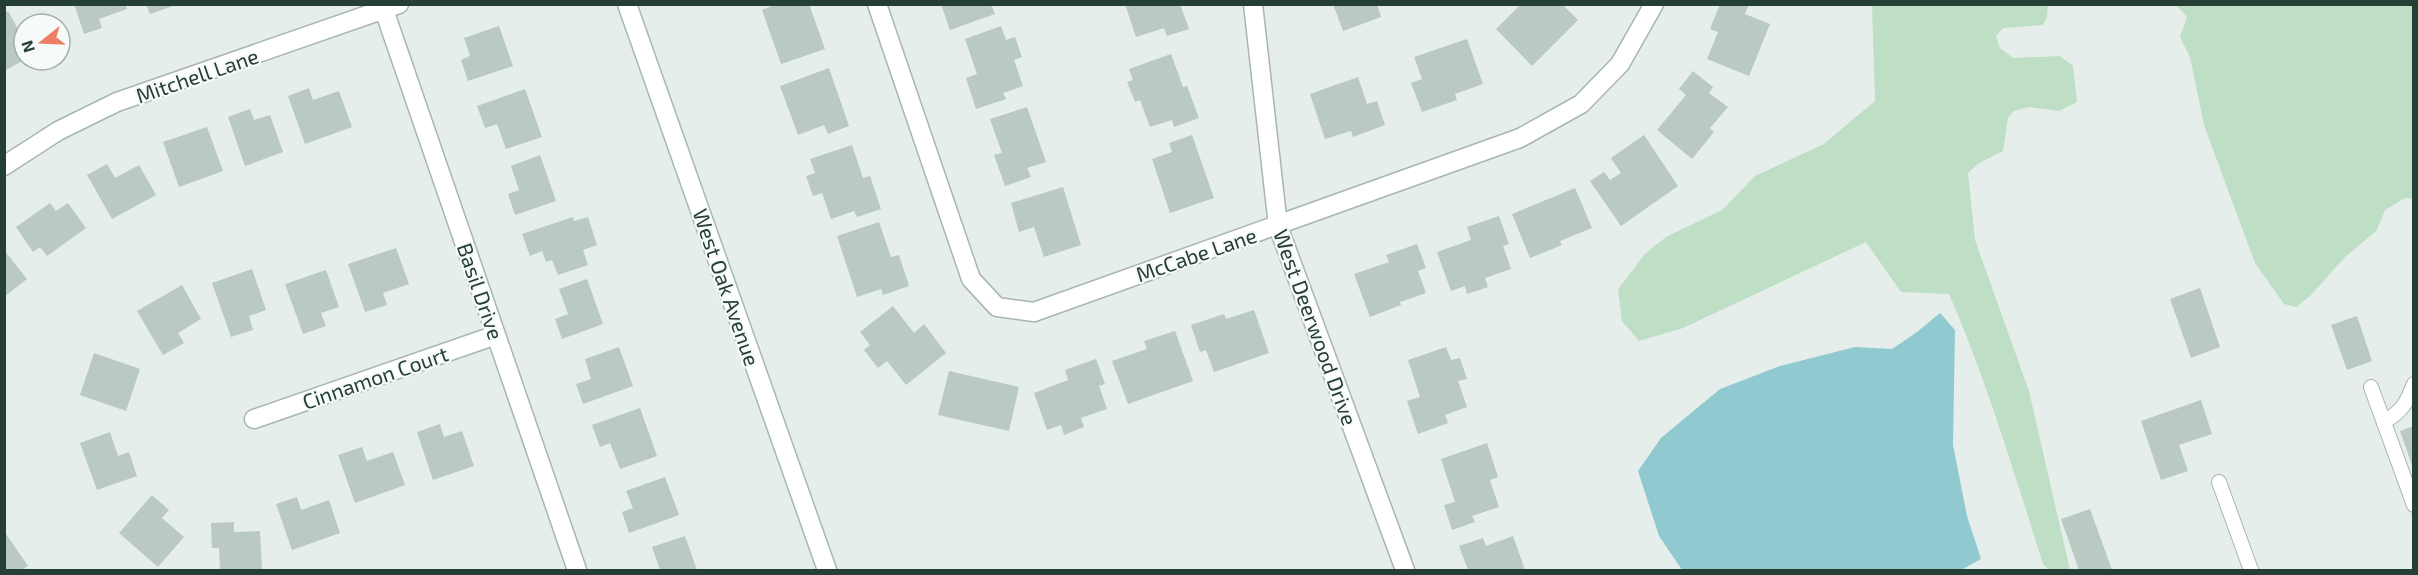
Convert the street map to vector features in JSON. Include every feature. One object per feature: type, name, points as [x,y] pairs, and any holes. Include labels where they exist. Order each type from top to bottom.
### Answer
[{"type":"street","name":"West Oak Avenue","points":[[627,4],[827,570]]},
{"type":"street","name":"McCabe Lane","points":[[877,4],[971,279],[997,307],[1034,312],[1520,138],[1581,104],[1620,64],[1654,4]]},
{"type":"street","name":"West Deerwood Drive","points":[[1252,4],[1278,226],[1405,570]]},
{"type":"street","name":"Mitchell Lane","points":[[4,166],[58,131],[117,102],[388,7]]},
{"type":"street","name":"Basil Drive","points":[[388,7],[496,335],[577,570]]},
{"type":"street","name":"Cinnamon Court","points":[[254,419],[496,335]]},
{"type":"lane","points":[[2384,422],[2397,414],[2406,404],[2414,384]]},
{"type":"lane","points":[[2371,387],[2414,505]]},
{"type":"lane","points":[[2219,482],[2251,570]]},
{"type":"green space","points":[[1872,5],[2048,5],[2047,17],[2043,25],[2003,28],[1996,36],[2000,48],[2013,58],[2060,56],[2073,66],[2077,102],[2059,111],[2029,107],[2014,111],[2008,118],[2003,151],[1979,163],[1968,173],[1975,240],[2029,391],[2070,570],[2049,570],[2043,564],[1988,394],[1949,294],[1901,292],[1866,242],[1683,328],[1639,341],[1622,321],[1618,289],[1645,254],[1666,237],[1722,210],[1755,176],[1824,144],[1875,101]]},
{"type":"green space","points":[[2176,5],[2413,5],[2413,199],[2405,198],[2385,210],[2377,230],[2345,257],[2297,307],[2284,304],[2255,263],[2204,125],[2190,57],[2180,37],[2187,17]]},
{"type":"water","points":[[1940,313],[1955,330],[1953,445],[1967,516],[1981,559],[1961,570],[1682,570],[1659,536],[1638,471],[1661,438],[1720,389],[1780,366],[1855,347],[1892,349]]},
{"type":"building","points":[[74,4],[125,4],[127,9],[99,19],[102,28],[84,34]]},
{"type":"building","points":[[146,4],[176,4],[176,5],[150,14]]},
{"type":"building","points":[[777,4],[809,4],[825,49],[781,64],[762,10]]},
{"type":"building","points":[[941,4],[991,4],[995,14],[950,30]]},
{"type":"building","points":[[1125,4],[1180,4],[1189,29],[1167,36],[1164,28],[1136,37]]},
{"type":"building","points":[[1333,4],[1377,4],[1381,17],[1343,31]]},
{"type":"building","points":[[1720,4],[1748,6],[1745,14],[1770,24],[1749,76],[1707,59],[1718,32],[1710,29]]},
{"type":"building","points":[[1520,5],[1563,5],[1578,20],[1532,66],[1496,29]]},
{"type":"building","points":[[8,11],[12,18],[12,67],[4,71],[4,13]]},
{"type":"building","points":[[499,26],[513,66],[468,81],[461,60],[470,56],[464,38]]},
{"type":"building","points":[[1001,26],[1006,40],[1015,37],[1022,57],[1014,60],[1023,86],[1003,93],[1006,99],[976,109],[966,78],[977,74],[965,39]]},
{"type":"building","points":[[1467,39],[1483,84],[1455,94],[1457,100],[1422,112],[1411,83],[1422,79],[1414,57]]},
{"type":"building","points":[[1171,54],[1183,87],[1187,86],[1199,118],[1174,127],[1172,120],[1150,127],[1140,100],[1135,102],[1127,82],[1133,80],[1129,69]]},
{"type":"building","points":[[829,68],[849,126],[828,134],[824,125],[798,135],[780,86]]},
{"type":"building","points":[[1693,71],[1713,87],[1709,93],[1728,107],[1710,128],[1714,132],[1692,159],[1657,130],[1686,95],[1679,89]]},
{"type":"building","points":[[1358,77],[1367,104],[1377,101],[1385,125],[1353,137],[1351,131],[1325,139],[1310,94]]},
{"type":"building","points":[[309,88],[313,100],[339,91],[352,127],[305,144],[288,96]]},
{"type":"building","points":[[525,89],[542,137],[506,149],[497,124],[485,128],[477,106]]},
{"type":"building","points":[[1027,107],[1046,162],[1027,168],[1031,177],[1005,186],[994,155],[1002,153],[990,119]]},
{"type":"building","points":[[250,109],[254,120],[270,115],[283,152],[245,166],[228,117]]},
{"type":"building","points":[[207,127],[223,171],[179,187],[163,142]]},
{"type":"building","points":[[1192,135],[1214,198],[1170,213],[1152,159],[1172,152],[1169,143]]},
{"type":"building","points":[[1644,135],[1678,186],[1621,226],[1590,181],[1604,172],[1610,180],[1621,173],[1611,158]]},
{"type":"building","points":[[852,145],[863,178],[870,176],[881,209],[857,217],[854,211],[831,219],[822,193],[813,196],[806,176],[815,173],[810,159]]},
{"type":"building","points":[[540,155],[556,201],[515,215],[508,194],[519,190],[511,166]]},
{"type":"building","points":[[107,164],[115,178],[139,165],[156,195],[112,219],[87,175]]},
{"type":"building","points":[[1063,187],[1081,245],[1044,257],[1034,227],[1019,232],[1011,203]]},
{"type":"building","points":[[1575,188],[1592,228],[1560,241],[1562,245],[1530,258],[1512,214]]},
{"type":"building","points":[[50,203],[56,211],[68,203],[86,228],[47,256],[40,247],[33,252],[16,227]]},
{"type":"building","points":[[1499,216],[1509,244],[1503,246],[1511,269],[1485,278],[1488,287],[1467,294],[1465,286],[1451,291],[1437,252],[1471,240],[1467,227]]},
{"type":"building","points":[[573,217],[574,221],[588,217],[597,245],[583,250],[588,265],[558,275],[552,260],[546,262],[542,251],[530,256],[522,234]]},
{"type":"building","points":[[879,222],[891,257],[899,255],[909,286],[883,295],[881,289],[857,297],[837,236]]},
{"type":"building","points":[[1417,244],[1426,268],[1418,271],[1426,293],[1400,302],[1401,305],[1370,317],[1354,274],[1389,262],[1386,255]]},
{"type":"building","points":[[396,248],[409,284],[383,293],[387,305],[365,312],[348,264]]},
{"type":"building","points":[[4,250],[27,279],[4,297]]},
{"type":"building","points":[[252,269],[266,310],[249,316],[253,330],[231,337],[212,283]]},
{"type":"building","points":[[326,270],[339,307],[321,313],[326,326],[303,334],[285,284]]},
{"type":"building","points":[[587,279],[603,324],[562,339],[555,319],[568,314],[559,289]]},
{"type":"building","points":[[182,285],[201,319],[178,333],[184,343],[163,355],[137,311]]},
{"type":"building","points":[[2200,288],[2220,347],[2191,358],[2170,299]]},
{"type":"building","points":[[893,306],[914,333],[924,324],[946,353],[906,385],[887,361],[878,368],[864,350],[870,345],[860,332]]},
{"type":"building","points":[[1254,310],[1269,353],[1214,372],[1206,350],[1200,352],[1191,325],[1224,314],[1226,319]]},
{"type":"building","points":[[2357,316],[2372,361],[2347,370],[2331,325]]},
{"type":"building","points":[[1175,331],[1193,381],[1128,404],[1112,361],[1147,349],[1144,341]]},
{"type":"building","points":[[619,347],[633,386],[583,404],[576,384],[591,379],[585,359]]},
{"type":"building","points":[[1446,347],[1451,360],[1460,358],[1467,379],[1458,381],[1467,407],[1445,415],[1448,423],[1418,434],[1407,401],[1420,397],[1408,360]]},
{"type":"building","points":[[94,353],[140,369],[126,411],[80,395]]},
{"type":"building","points":[[1096,359],[1105,384],[1099,386],[1107,409],[1081,418],[1084,427],[1064,435],[1061,425],[1047,430],[1034,393],[1068,380],[1065,370]]},
{"type":"building","points":[[949,371],[1019,387],[1009,431],[938,415]]},
{"type":"building","points":[[2201,400],[2212,434],[2179,445],[2188,471],[2161,480],[2141,421]]},
{"type":"building","points":[[640,408],[657,456],[620,469],[610,443],[600,447],[592,425]]},
{"type":"building","points":[[440,424],[444,437],[462,431],[474,466],[433,480],[417,432]]},
{"type":"building","points":[[2414,426],[2414,468],[2413,468],[2400,431]]},
{"type":"building","points":[[110,432],[118,456],[129,452],[137,476],[97,490],[80,443]]},
{"type":"building","points":[[1487,443],[1498,477],[1490,480],[1499,507],[1472,516],[1475,522],[1452,530],[1444,505],[1455,502],[1441,459]]},
{"type":"building","points":[[362,447],[367,461],[393,452],[405,485],[355,503],[338,455]]},
{"type":"building","points":[[665,477],[679,515],[629,533],[622,512],[633,508],[626,491]]},
{"type":"building","points":[[152,495],[169,510],[162,518],[184,537],[158,567],[119,533]]},
{"type":"building","points":[[297,497],[301,510],[329,500],[340,533],[292,550],[276,504]]},
{"type":"building","points":[[2090,509],[2112,570],[2079,570],[2061,519]]},
{"type":"building","points":[[234,522],[234,532],[260,531],[262,570],[220,570],[219,548],[212,548],[211,523]]},
{"type":"building","points":[[4,531],[28,566],[21,570],[4,570]]},
{"type":"building","points":[[685,536],[697,570],[660,570],[652,547]]},
{"type":"building","points":[[1513,536],[1525,570],[1468,570],[1459,546],[1483,538],[1486,546]]}]
